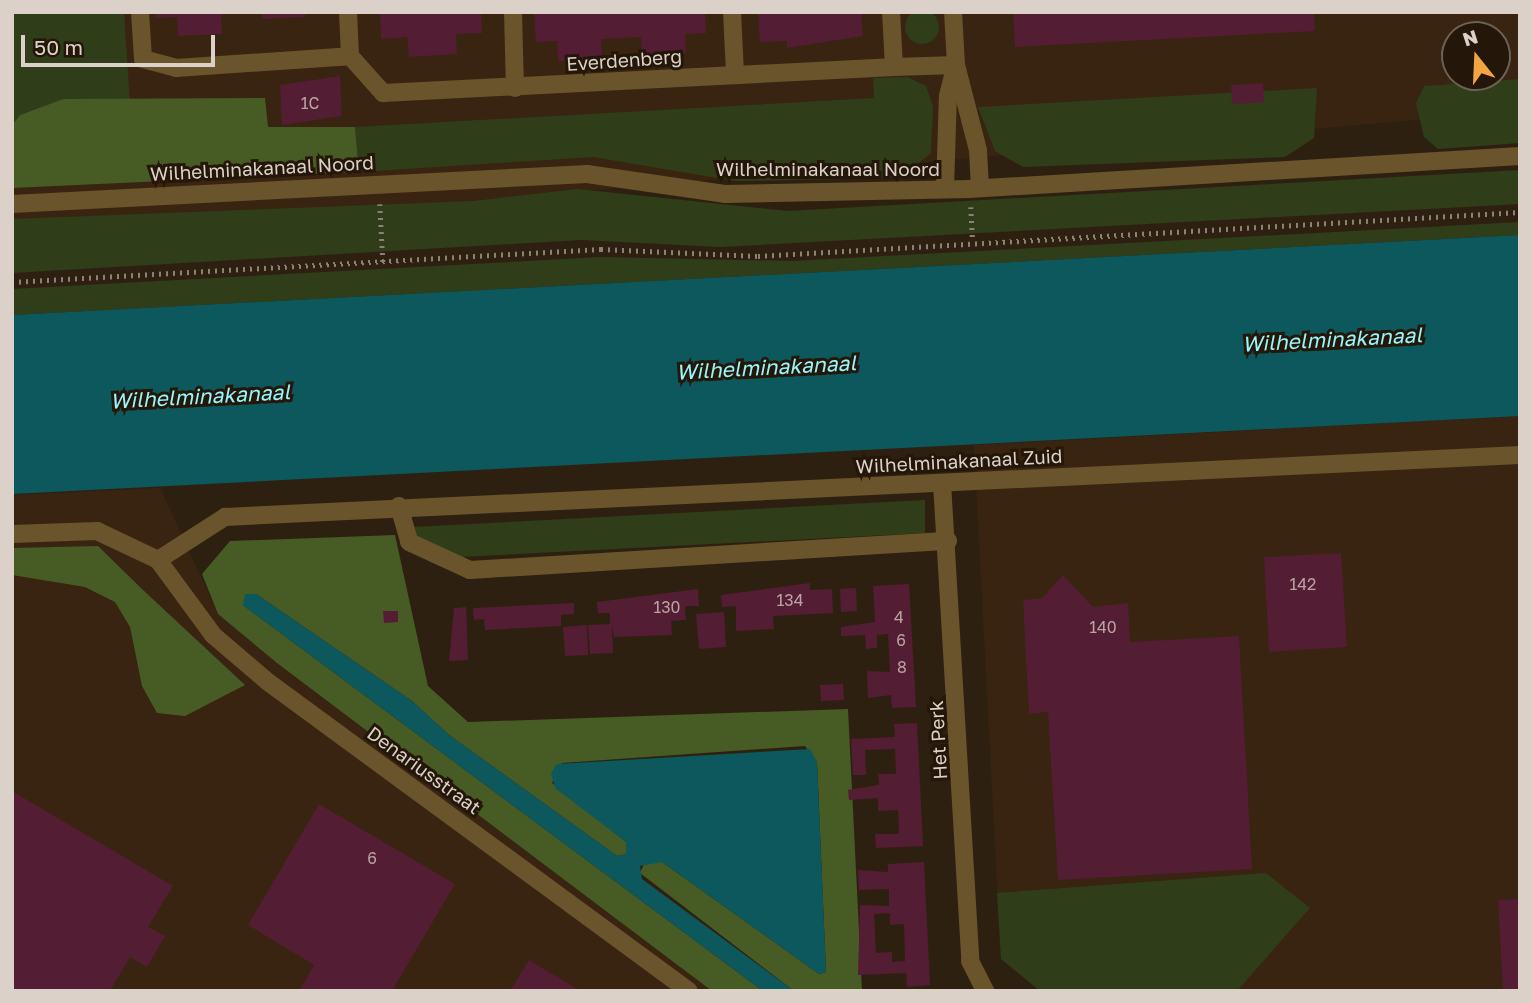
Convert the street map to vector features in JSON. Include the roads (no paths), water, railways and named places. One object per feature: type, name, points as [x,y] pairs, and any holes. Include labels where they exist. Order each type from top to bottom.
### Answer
[{"type":"street","points":[[140,12],[143,59],[176,68],[350,56],[348,12]]},
{"type":"street","points":[[513,12],[515,88]]},
{"type":"street","points":[[732,12],[735,74]]},
{"type":"street","points":[[891,12],[894,67]]},
{"type":"street","points":[[953,12],[956,65],[978,150],[975,188]]},
{"type":"street","name":"Everdenberg","points":[[350,56],[383,93],[956,65]]},
{"type":"street","points":[[945,189],[948,96],[956,65]]},
{"type":"street","name":"Wilhelminakanaal Noord","points":[[12,204],[587,174],[725,194],[945,189],[1520,156]]},
{"type":"street","name":"Wilhelminakanaal Zuid","points":[[158,560],[225,517],[399,506],[1520,455]]},
{"type":"street","name":"Het Perk","points":[[942,483],[948,541],[970,961],[985,991]]},
{"type":"street","points":[[399,506],[410,542],[470,570],[948,541]]},
{"type":"street","points":[[12,534],[97,531],[158,560]]},
{"type":"street","name":"Denariusstraat","points":[[158,560],[213,635],[268,682],[689,991]]},
{"type":"water","name":"Wilhelminakanaal","points":[[1520,235],[1520,416],[12,494],[12,315]]},
{"type":"water","points":[[245,594],[256,594],[412,701],[449,735],[617,856],[626,854],[626,842],[555,788],[551,773],[557,764],[810,749],[817,762],[826,972],[819,974],[662,862],[640,866],[642,879],[794,991],[763,991],[243,605]]}]
